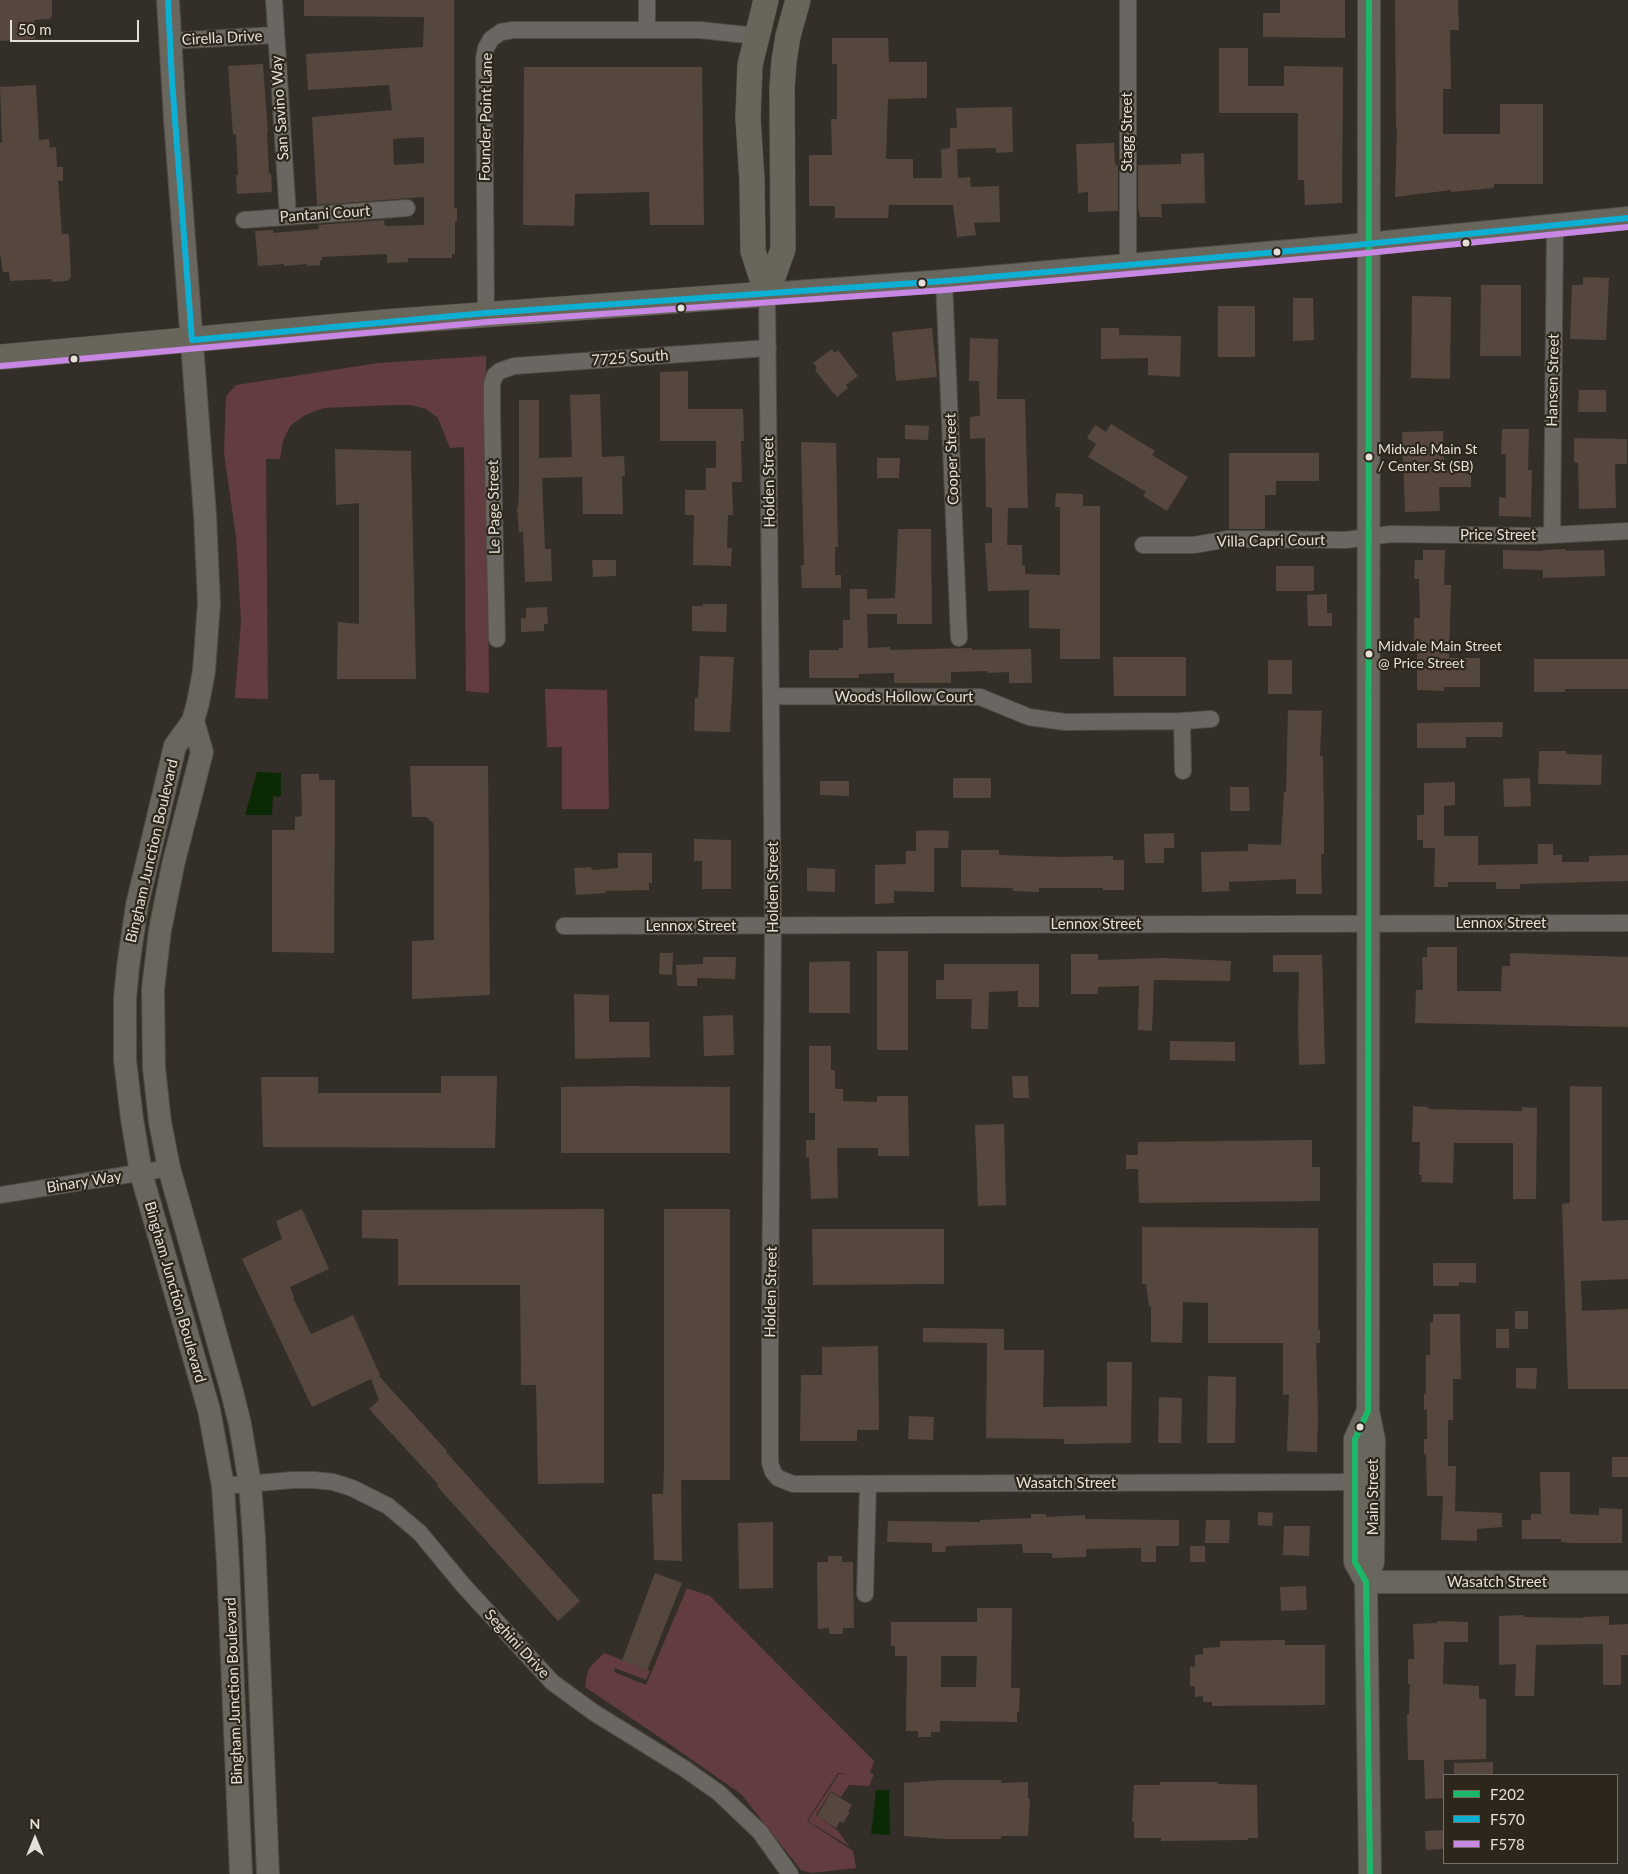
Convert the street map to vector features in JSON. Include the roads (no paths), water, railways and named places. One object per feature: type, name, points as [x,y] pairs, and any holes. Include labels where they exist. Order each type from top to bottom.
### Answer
[{"type":"main road","name":"Bingham Junction Boulevard","points":[[168,0],[206,524],[209,603],[204,670],[193,722],[175,746],[137,905],[128,959],[125,998],[125,1060],[141,1172],[209,1410],[223,1486],[241,1874]]},
{"type":"main road","name":"Holden Street","points":[[766,0],[756,36],[748,88],[753,251],[767,294]]},
{"type":"main road","name":"Holden Street","points":[[767,294],[783,249],[782,88],[784,62],[798,0]]},
{"type":"main road","name":"Main Street","points":[[1369,0],[1368,1411],[1374,1440],[1373,1562],[1366,1582],[1370,1874]]},
{"type":"main road","points":[[0,357],[486,313],[944,281],[1369,244],[1628,218]]},
{"type":"main road","name":"Bingham Junction Boulevard","points":[[193,722],[202,752],[166,899],[156,960],[153,989],[154,1068],[160,1122],[169,1168],[236,1406],[250,1484],[254,1538],[268,1874]]},
{"type":"main road","name":"Main Street","points":[[1366,1582],[1355,1562],[1355,1439],[1368,1411]]},
{"type":"main road","name":"Wasatch Street","points":[[1366,1582],[1628,1582]]},
{"type":"street","name":"San Savino Way","points":[[274,0],[288,216]]},
{"type":"street","points":[[646,0],[647,30]]},
{"type":"street","name":"Stagg Street","points":[[1128,0],[1128,264]]},
{"type":"street","name":"Founder Point Lane","points":[[486,313],[484,58],[488,44],[496,35],[513,30],[700,30],[756,36]]},
{"type":"street","name":"Cirella Drive","points":[[170,41],[275,35]]},
{"type":"street","name":"Pantani Court","points":[[244,220],[407,208]]},
{"type":"street","name":"Hansen Street","points":[[1552,535],[1555,225]]},
{"type":"street","name":"Cooper Street","points":[[944,281],[959,638]]},
{"type":"street","name":"Holden Street","points":[[767,294],[773,925],[770,1453],[773,1472],[778,1478]]},
{"type":"street","name":"7725 South","points":[[495,375],[514,366],[768,348]]},
{"type":"street","name":"Le Page Street","points":[[495,375],[492,384],[492,416],[497,639]]},
{"type":"street","name":"Price Street","points":[[1369,538],[1391,534],[1552,535],[1628,531]]},
{"type":"street","name":"Villa Capri Court","points":[[1143,545],[1194,545],[1228,539],[1346,540],[1369,538]]},
{"type":"street","name":"Woods Hollow Court","points":[[772,696],[980,697],[1028,717],[1047,720],[1182,721],[1211,719]]},
{"type":"street","points":[[1182,721],[1183,771]]},
{"type":"street","name":"Lennox Street","points":[[564,926],[1628,923]]},
{"type":"street","name":"Binary Way","points":[[0,1195],[169,1168]]},
{"type":"street","name":"Wasatch Street","points":[[778,1478],[793,1484],[1355,1482]]},
{"type":"street","name":"Seghini Drive","points":[[223,1486],[294,1480],[333,1482],[352,1488],[388,1506],[420,1533],[463,1585],[552,1682],[593,1712],[685,1769],[719,1793],[760,1832],[790,1874]]},
{"type":"street","points":[[865,1594],[868,1484]]},
{"type":"place","name":"Midvale Main St / Center St (SB)","points":[[1369,457]]},
{"type":"place","name":"Midvale Main Street @ Price Street","points":[[1369,654]]}]
